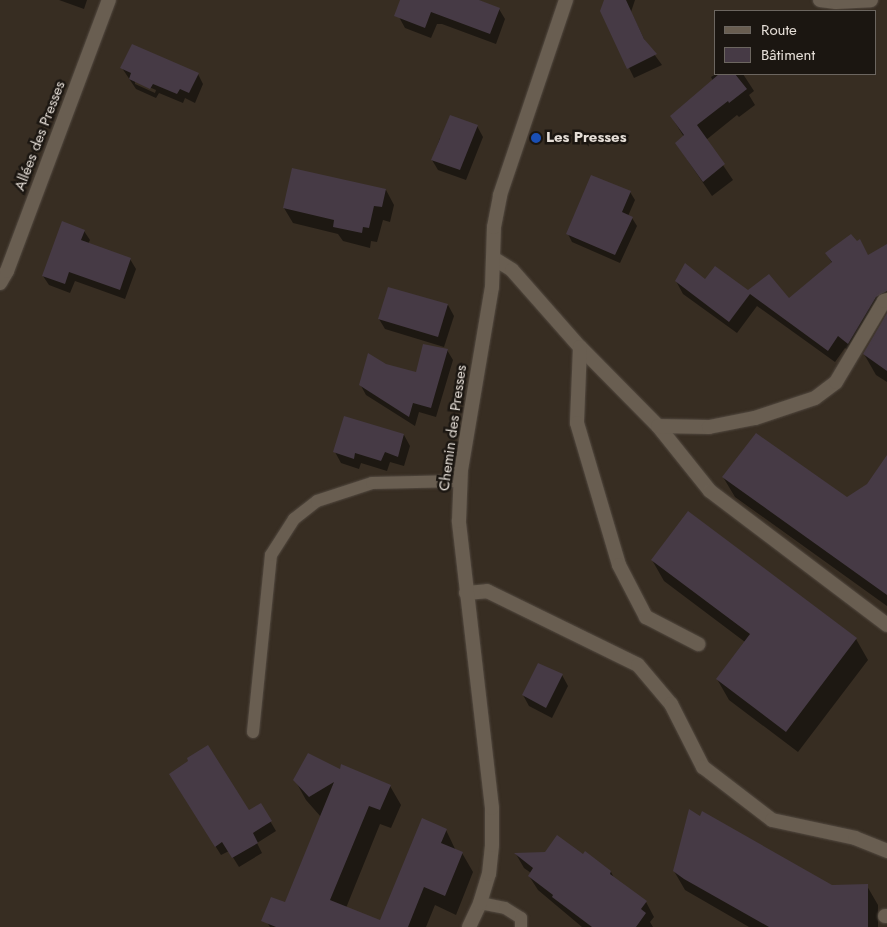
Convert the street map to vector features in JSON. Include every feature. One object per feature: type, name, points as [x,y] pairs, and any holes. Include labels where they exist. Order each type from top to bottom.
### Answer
[{"type":"street","name":"Allées des Presses","points":[[0,283],[7,271],[109,0]]},
{"type":"street","name":"Chemin des Presses","points":[[469,927],[480,903],[489,874],[492,845],[492,808],[466,593],[459,521],[460,482],[492,287],[494,227],[500,195],[566,0]]},
{"type":"street","points":[[820,0],[836,2],[871,0]]},
{"type":"street","points":[[493,258],[512,270],[580,347],[658,426],[710,491],[887,625]]},
{"type":"street","points":[[658,426],[709,427],[755,418],[815,398],[836,382],[884,301],[887,300]]},
{"type":"street","points":[[580,347],[577,423],[619,565],[646,616],[698,644]]},
{"type":"street","points":[[466,593],[487,592],[638,665],[671,704],[703,767],[772,820],[855,838],[887,851]]},
{"type":"lane","points":[[253,732],[271,555],[294,519],[317,501],[372,483],[460,482]]},
{"type":"lane","points":[[480,903],[505,908],[521,918],[522,927]]},
{"type":"building","points":[[400,0],[479,0],[500,8],[490,34],[431,12],[425,28],[394,16]]},
{"type":"building","points":[[604,0],[626,0],[644,39],[657,54],[627,69],[600,11]]},
{"type":"building","points":[[132,44],[199,73],[189,93],[180,89],[177,94],[153,84],[150,89],[129,79],[131,73],[120,68]]},
{"type":"building","points":[[718,75],[736,75],[747,89],[697,125],[725,164],[703,182],[675,143],[684,135],[670,116]]},
{"type":"building","points":[[450,115],[478,125],[460,170],[431,160]]},
{"type":"building","points":[[292,168],[386,189],[382,207],[374,206],[369,228],[363,227],[362,233],[333,227],[334,220],[283,208]]},
{"type":"building","points":[[591,175],[631,191],[622,212],[633,217],[615,255],[566,234]]},
{"type":"building","points":[[62,221],[85,230],[81,240],[131,258],[120,290],[69,272],[65,284],[42,276]]},
{"type":"building","points":[[851,234],[857,241],[860,239],[868,255],[887,244],[887,291],[876,297],[848,344],[838,336],[828,351],[750,294],[729,322],[675,281],[685,263],[705,279],[715,266],[748,290],[769,274],[789,298],[832,262],[825,253]]},
{"type":"building","points":[[388,287],[448,304],[438,337],[378,319]]},
{"type":"building","points":[[887,313],[887,371],[863,354]]},
{"type":"building","points":[[423,344],[448,349],[431,408],[413,403],[409,417],[359,385],[368,353],[386,364],[416,372]]},
{"type":"building","points":[[344,416],[404,434],[398,457],[385,452],[381,461],[355,453],[354,459],[333,452]]},
{"type":"building","points":[[756,433],[847,497],[867,484],[887,455],[887,595],[722,477]]},
{"type":"building","points":[[688,511],[857,638],[786,732],[716,679],[750,634],[651,560]]},
{"type":"building","points":[[538,663],[563,674],[546,708],[522,695]]},
{"type":"building","points":[[208,745],[249,810],[261,803],[272,821],[253,833],[258,843],[232,858],[222,842],[215,847],[169,774],[188,761],[187,758]]},
{"type":"building","points":[[308,753],[340,769],[341,764],[391,785],[380,810],[369,806],[330,900],[380,920],[422,818],[447,829],[441,843],[463,852],[445,896],[424,887],[408,927],[276,927],[261,921],[271,897],[285,902],[334,782],[309,797],[293,780]]},
{"type":"building","points":[[689,809],[700,816],[702,811],[832,885],[868,884],[868,927],[769,927],[684,879],[673,871]]},
{"type":"building","points":[[557,835],[583,854],[585,851],[611,871],[610,874],[647,901],[641,909],[646,913],[636,927],[592,927],[528,876],[533,868],[514,853],[545,852]]},
{"type":"place","name":"Les Presses","points":[[536,138]]}]
